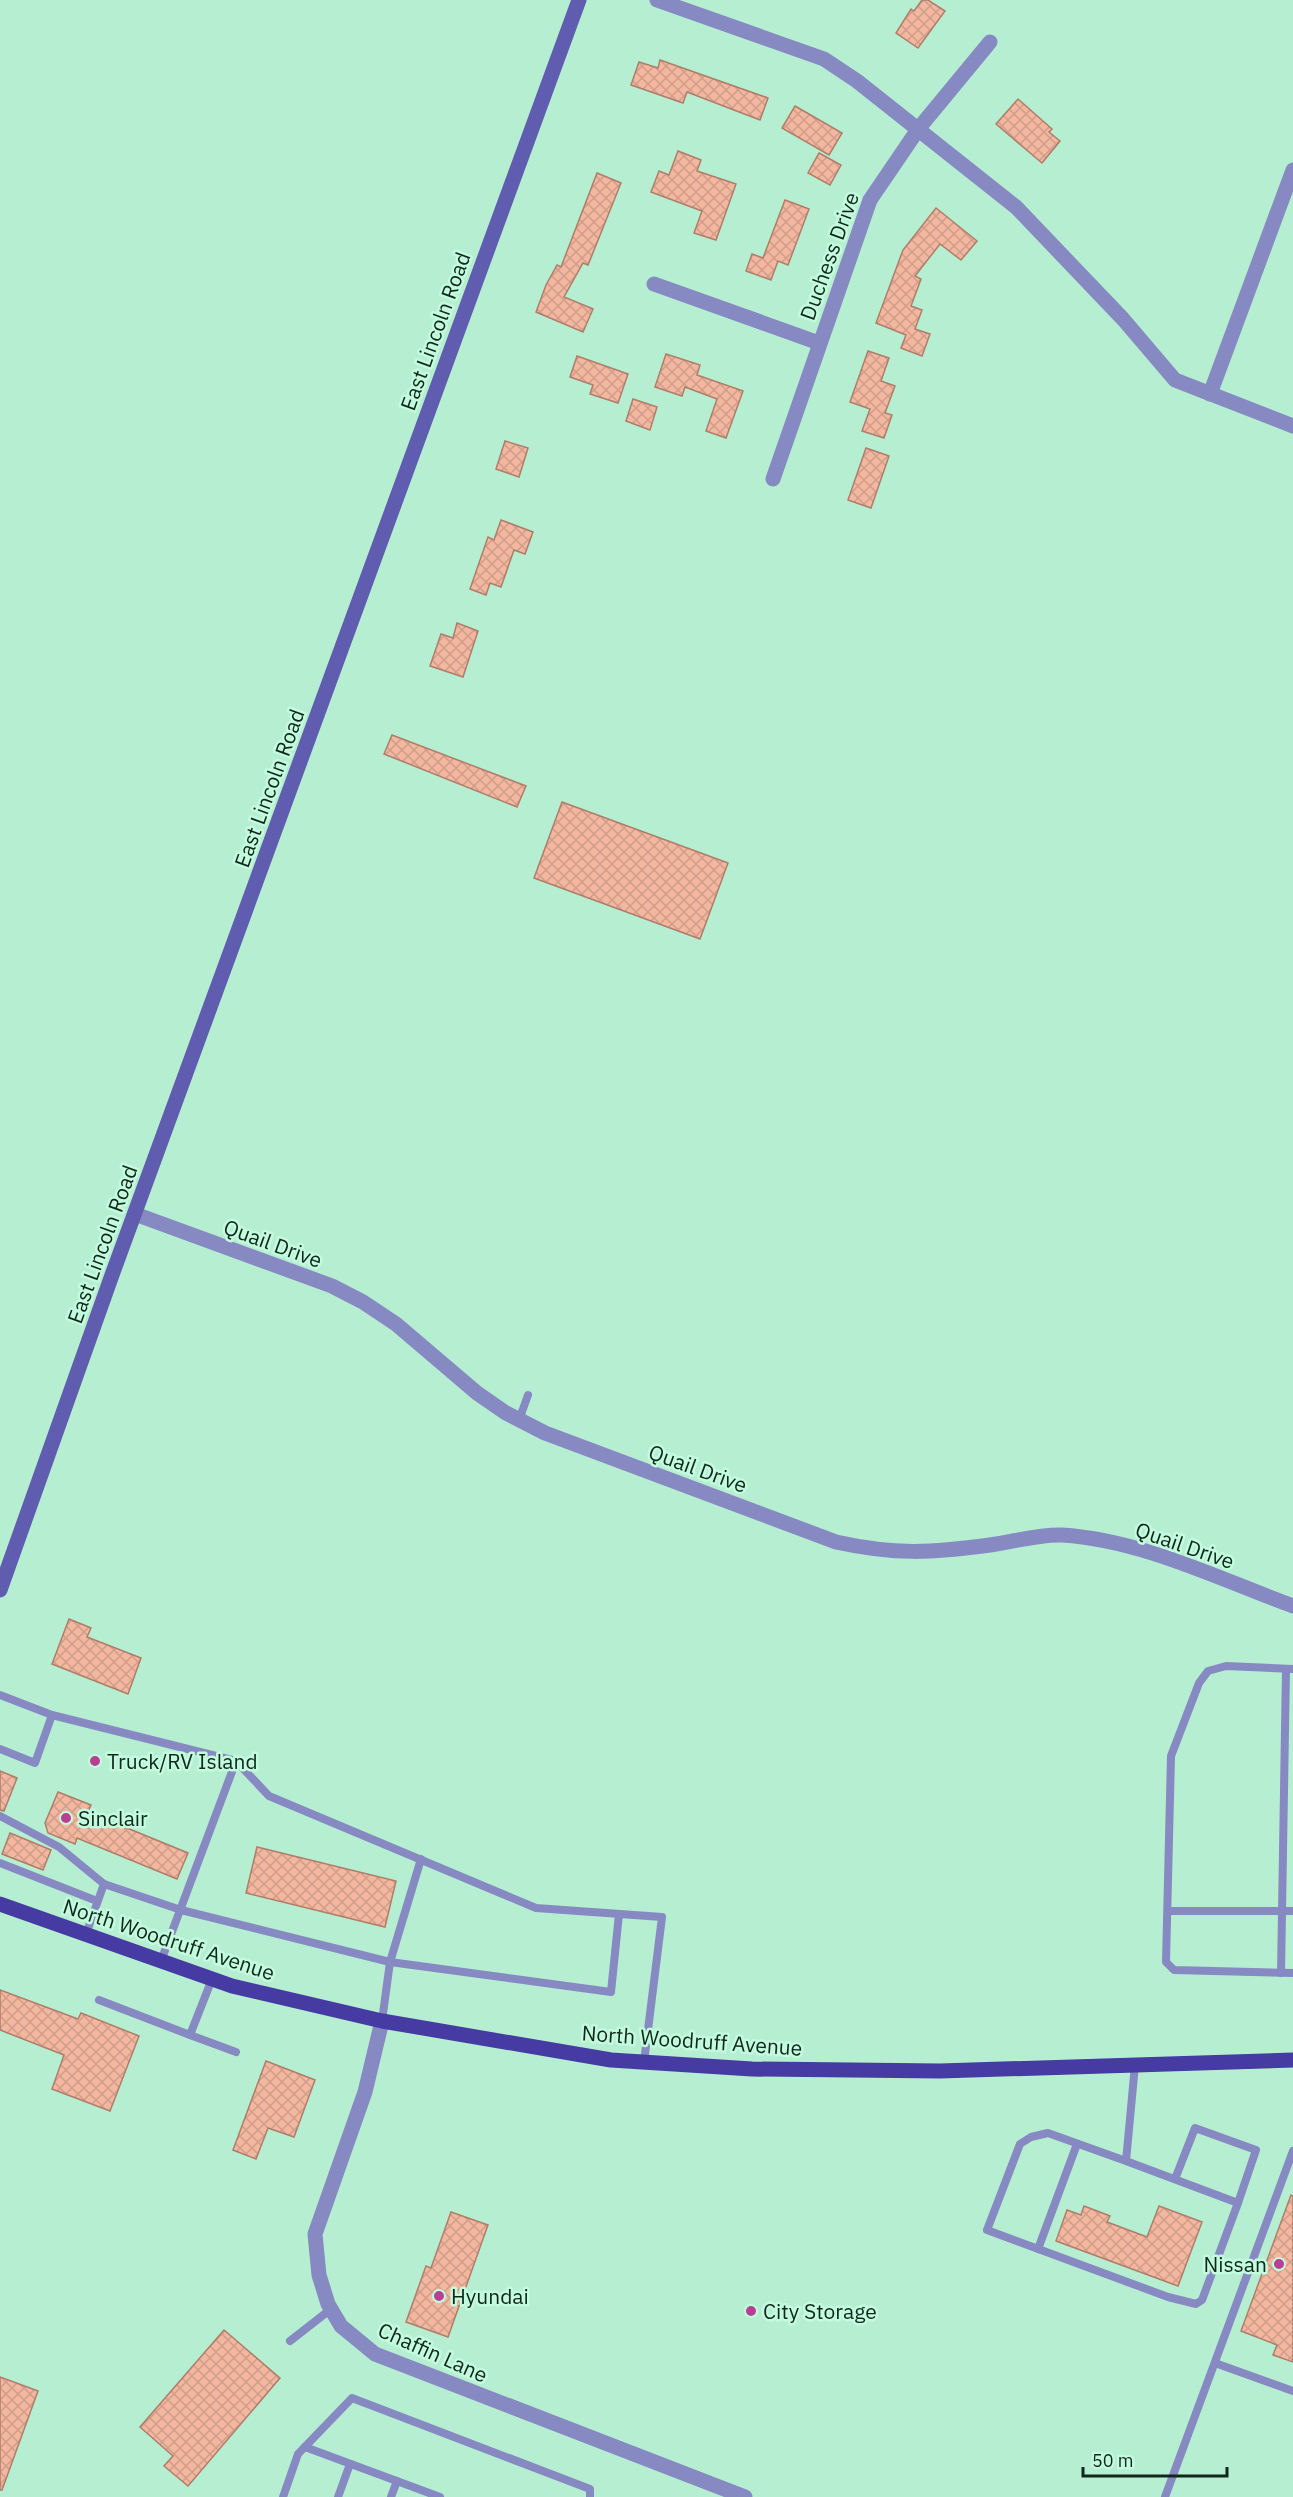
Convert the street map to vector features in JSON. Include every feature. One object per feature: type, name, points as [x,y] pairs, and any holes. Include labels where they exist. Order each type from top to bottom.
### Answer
[{"type":"main road","name":"East Lincoln Road","points":[[0,1590],[135,1214],[579,0]]},
{"type":"main road","name":"North Woodruff Avenue","points":[[0,1904],[212,1979],[382,2021],[611,2060],[752,2069],[940,2071],[1293,2060]]},
{"type":"street","points":[[657,0],[824,59],[919,128],[1016,207],[1123,319],[1175,380],[1293,426]]},
{"type":"street","name":"Duchess Drive","points":[[773,479],[870,200],[919,128],[990,42]]},
{"type":"street","points":[[1210,394],[1293,170]]},
{"type":"street","points":[[654,284],[819,343]]},
{"type":"street","name":"Quail Drive","points":[[135,1214],[332,1287],[363,1302],[396,1324],[477,1393],[519,1420],[545,1433],[836,1542],[867,1549],[915,1553],[1060,1535],[1101,1540],[1149,1553],[1293,1606]]},
{"type":"street","name":"Chaffin Lane","points":[[382,2021],[365,2092],[315,2234],[319,2275],[331,2309],[341,2326],[375,2354],[745,2497]]},
{"type":"lane","points":[[519,1420],[528,1395]]},
{"type":"lane","points":[[1281,1973],[1289,1669],[1226,1666],[1208,1671],[1200,1683],[1172,1756],[1167,1962],[1174,1970],[1281,1973],[1293,1973]]},
{"type":"lane","points":[[0,1695],[52,1715],[236,1761],[270,1796],[536,1908],[662,1917],[644,2062]]},
{"type":"lane","points":[[0,1749],[35,1763],[52,1715]]},
{"type":"lane","points":[[161,1961],[236,1761]]},
{"type":"lane","points":[[1,1819],[58,1847],[104,1884],[181,1910],[390,1962],[611,1992],[619,1914]]},
{"type":"lane","points":[[382,2021],[390,1962],[421,1859]]},
{"type":"lane","points":[[0,1863],[98,1901]]},
{"type":"lane","points":[[86,1934],[104,1884]]},
{"type":"lane","points":[[1168,1911],[1293,1911]]},
{"type":"lane","points":[[190,2035],[212,1979]]},
{"type":"lane","points":[[99,2000],[236,2052]]},
{"type":"lane","points":[[1126,2160],[1135,2066]]},
{"type":"lane","points":[[1175,2179],[1196,2128],[1256,2150],[1238,2203],[1202,2300],[1196,2304],[1168,2297],[987,2230],[1020,2144],[1030,2137],[1047,2133],[1126,2160],[1175,2179],[1238,2203]]},
{"type":"lane","points":[[1038,2249],[1077,2144]]},
{"type":"lane","points":[[1165,2497],[1290,2168],[1293,2151]]},
{"type":"lane","points":[[290,2341],[331,2309]]},
{"type":"lane","points":[[1215,2363],[1293,2391]]},
{"type":"lane","points":[[283,2497],[298,2454],[352,2398],[590,2489],[590,2497]]},
{"type":"lane","points":[[305,2447],[440,2497]]},
{"type":"lane","points":[[338,2497],[350,2464]]},
{"type":"lane","points":[[391,2497],[397,2481]]},
{"type":"building","points":[[922,0],[928,0],[945,11],[918,48],[896,33],[911,9],[914,11]]},
{"type":"building","points":[[660,60],[768,98],[760,120],[687,92],[683,103],[631,85],[639,62],[658,68]]},
{"type":"building","points":[[1018,99],[1052,129],[1049,132],[1060,141],[1042,163],[996,124]]},
{"type":"building","points":[[795,106],[842,133],[829,155],[782,128]]},
{"type":"building","points":[[678,151],[701,160],[697,171],[736,184],[716,240],[694,233],[702,211],[651,192],[659,171],[669,175]]},
{"type":"building","points":[[819,153],[841,165],[830,185],[808,173]]},
{"type":"building","points":[[597,173],[621,183],[588,265],[583,263],[564,297],[593,309],[583,332],[536,312],[546,285],[557,265],[561,267]]},
{"type":"building","points":[[785,200],[809,209],[788,265],[778,261],[771,280],[746,271],[752,254],[763,258]]},
{"type":"building","points":[[936,208],[977,241],[961,260],[940,244],[915,276],[921,279],[911,306],[922,310],[915,329],[930,334],[922,356],[901,348],[906,335],[876,323],[903,250]]},
{"type":"building","points":[[868,351],[889,358],[881,381],[895,386],[885,413],[892,415],[884,438],[862,431],[870,409],[850,402]]},
{"type":"building","points":[[666,354],[700,365],[697,375],[743,391],[726,438],[706,431],[717,399],[685,387],[682,396],[655,387]]},
{"type":"building","points":[[577,356],[628,374],[618,403],[590,394],[593,385],[570,377]]},
{"type":"building","points":[[633,399],[657,407],[650,430],[626,421]]},
{"type":"building","points":[[505,441],[528,448],[519,477],[496,469]]},
{"type":"building","points":[[866,448],[889,456],[871,508],[848,500]]},
{"type":"building","points":[[501,520],[533,532],[525,554],[514,550],[501,587],[490,583],[486,595],[470,589],[488,537],[494,540]]},
{"type":"building","points":[[457,623],[478,631],[463,677],[430,666],[441,634],[453,638]]},
{"type":"building","points":[[392,735],[526,786],[517,807],[384,754]]},
{"type":"building","points":[[562,802],[728,863],[700,939],[534,878]]},
{"type":"building","points":[[69,1619],[91,1628],[87,1637],[141,1658],[128,1694],[52,1664]]},
{"type":"building","points":[[0,1771],[17,1778],[4,1811],[0,1810]]},
{"type":"building","points":[[58,1792],[91,1805],[88,1812],[188,1853],[177,1879],[77,1838],[75,1844],[48,1833],[45,1823]]},
{"type":"building","points":[[10,1833],[51,1850],[43,1870],[2,1854]]},
{"type":"building","points":[[257,1847],[396,1881],[385,1927],[246,1893]]},
{"type":"building","points":[[0,1990],[78,2019],[81,2013],[139,2036],[110,2111],[52,2089],[64,2055],[0,2030]]},
{"type":"building","points":[[266,2061],[315,2080],[294,2137],[268,2128],[256,2159],[233,2150]]},
{"type":"building","name":"Nissan","points":[[1291,2195],[1293,2196],[1293,2362],[1273,2355],[1277,2345],[1241,2331]]},
{"type":"building","points":[[1084,2206],[1110,2216],[1107,2222],[1147,2237],[1159,2206],[1202,2222],[1178,2286],[1056,2241],[1067,2210],[1081,2215]]},
{"type":"building","name":"Hyundai","points":[[451,2212],[488,2225],[448,2337],[406,2322],[426,2266],[431,2268]]},
{"type":"building","points":[[224,2330],[280,2378],[188,2486],[164,2466],[173,2456],[140,2427]]},
{"type":"building","points":[[0,2377],[38,2391],[2,2490],[0,2490]]},
{"type":"place","name":"Truck/RV Island","points":[[95,1761]]},
{"type":"place","name":"Sinclair","points":[[66,1818]]},
{"type":"place","name":"Nissan","points":[[1279,2264]]},
{"type":"place","name":"Hyundai","points":[[439,2296]]},
{"type":"place","name":"City Storage","points":[[751,2311]]}]
